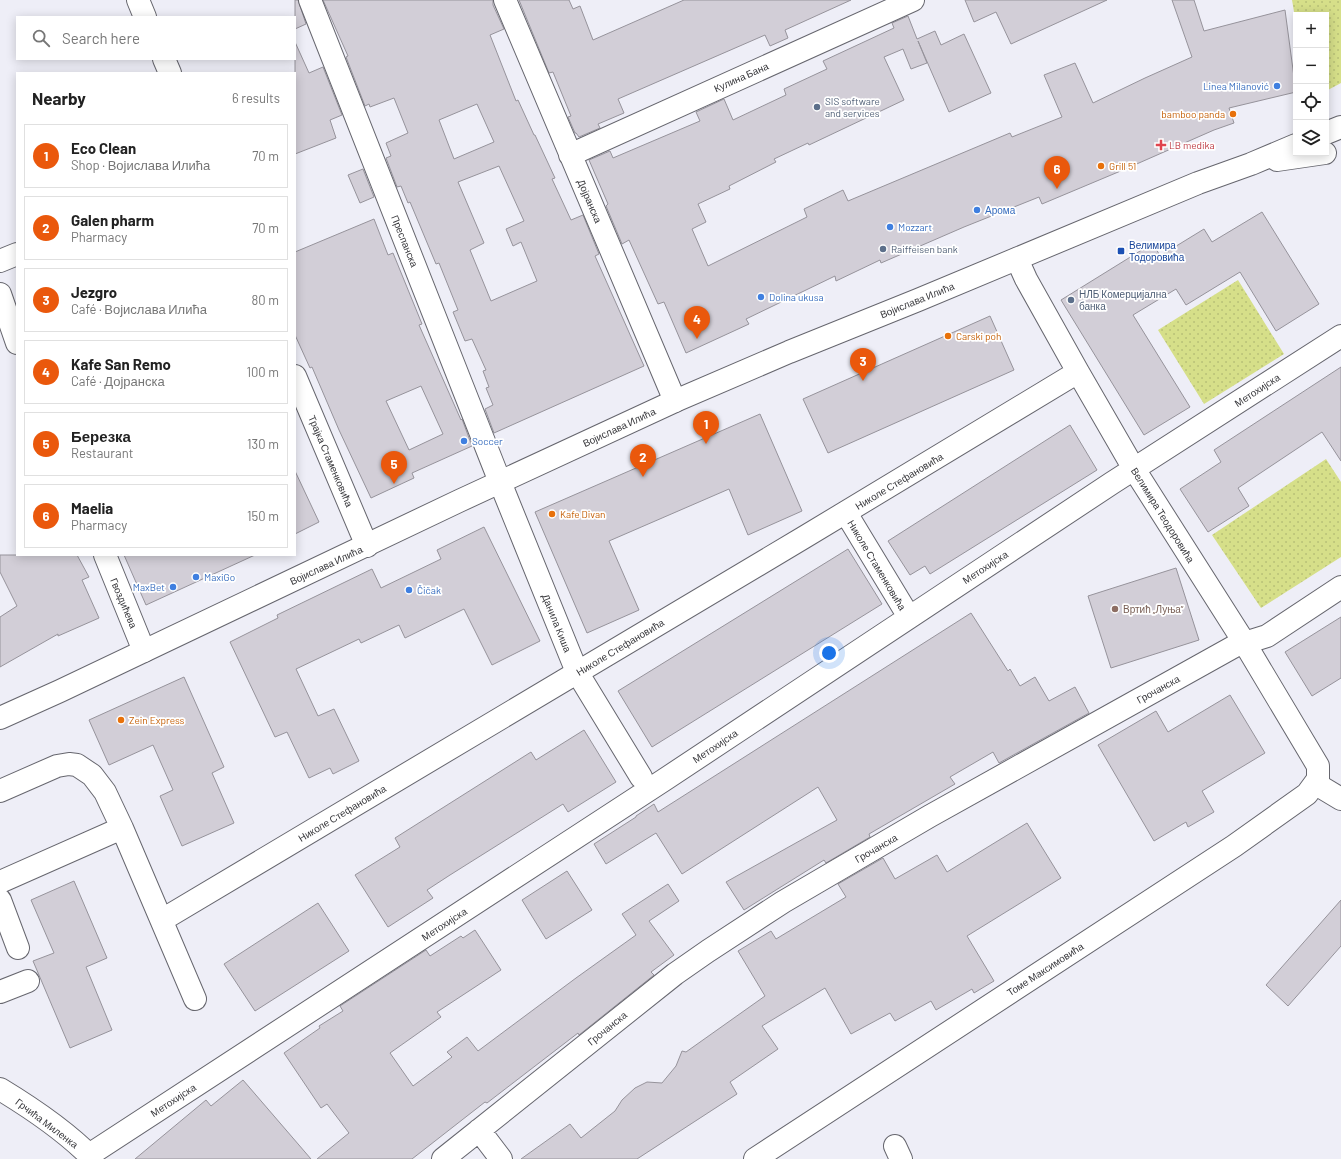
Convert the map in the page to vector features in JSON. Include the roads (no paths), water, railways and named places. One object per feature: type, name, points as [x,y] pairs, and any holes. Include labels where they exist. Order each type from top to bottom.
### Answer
[{"type":"street","points":[[138,0],[145,16]]},
{"type":"street","name":"Преспанска","points":[[310,0],[500,482]]},
{"type":"street","name":"Дојранска","points":[[505,0],[674,401]]},
{"type":"street","name":"Кулина Бана","points":[[570,155],[913,0]]},
{"type":"street","points":[[164,60],[170,72]]},
{"type":"street","points":[[1329,132],[1341,127]]},
{"type":"street","name":"Војислава Илића","points":[[0,718],[674,401],[788,352],[1017,259],[1198,183],[1293,146]]},
{"type":"street","name":"Војислава Илића","points":[[1329,152],[1341,151]]},
{"type":"street","name":"Војислава Илића","points":[[1250,164],[1305,156]]},
{"type":"street","points":[[0,261],[16,254]]},
{"type":"street","name":"Велимира Теодоровића","points":[[1017,259],[1078,372],[1134,469],[1244,642],[1317,775]]},
{"type":"street","points":[[0,294],[16,340]]},
{"type":"street","name":"Метохијска","points":[[91,1157],[636,799],[1134,469],[1341,336]]},
{"type":"street","name":"Николе Стефановића","points":[[162,920],[846,513],[1078,372]]},
{"type":"street","name":"Трајка Стаменковића","points":[[296,378],[367,546]]},
{"type":"street","name":"Данила Киша","points":[[500,482],[577,672],[641,777]]},
{"type":"street","name":"Николе Стаменковића","points":[[846,513],[909,617]]},
{"type":"street","name":"Гвоздићева","points":[[105,556],[144,651]]},
{"type":"street","name":"Грочанска","points":[[443,1159],[675,974],[784,902],[930,816],[1235,646],[1266,636],[1341,587]]},
{"type":"street","points":[[0,791],[57,766],[69,764],[77,765],[88,772],[98,782],[105,792],[122,828],[194,999]]},
{"type":"street","points":[[1317,775],[1341,799]]},
{"type":"street","name":"Томе Максимовића","points":[[755,1159],[1234,846],[1307,794],[1317,775]]},
{"type":"street","points":[[0,882],[122,828]]},
{"type":"street","points":[[0,900],[18,948]]},
{"type":"street","points":[[0,992],[28,981]]},
{"type":"street","name":"Грчића Миленка","points":[[1,1092],[24,1104],[62,1132],[91,1157]]},
{"type":"street","points":[[479,1130],[501,1159]]},
{"type":"place","name":"Linea Milanović","points":[[1277,86]]},
{"type":"place","name":"SIS software and services","points":[[817,107]]},
{"type":"place","name":"bamboo panda","points":[[1233,114]]},
{"type":"place","name":"LB medika","points":[[1161,145]]},
{"type":"place","name":"Grill 51","points":[[1101,166]]},
{"type":"place","name":"Maelia","points":[[1057,189]]},
{"type":"place","name":"Арома","points":[[977,210]]},
{"type":"place","name":"Mozzart","points":[[890,227]]},
{"type":"place","name":"Raiffeisen bank","points":[[883,249]]},
{"type":"place","name":"Велимира Тодоровића","points":[[1121,251]]},
{"type":"place","name":"Dolina ukusa","points":[[761,297]]},
{"type":"place","name":"НЛБ Комерцијална банка","points":[[1071,300]]},
{"type":"place","name":"Carski poh","points":[[948,336]]},
{"type":"place","name":"Kafe San Remo","points":[[697,339]]},
{"type":"place","name":"Jezgro","points":[[863,381]]},
{"type":"place","name":"Soccer","points":[[464,441]]},
{"type":"place","name":"Eco Clean","points":[[706,444]]},
{"type":"place","name":"Galen pharm","points":[[643,477]]},
{"type":"place","name":"Березка","points":[[394,484]]},
{"type":"place","name":"Kafe Divan","points":[[552,514]]},
{"type":"place","name":"MaxiGo","points":[[196,577]]},
{"type":"place","name":"MaxBet","points":[[173,587]]},
{"type":"place","name":"Čičak","points":[[409,590]]},
{"type":"place","name":"Вртић „Луња”","points":[[1115,609]]},
{"type":"place","name":"Zein Express","points":[[121,720]]}]
